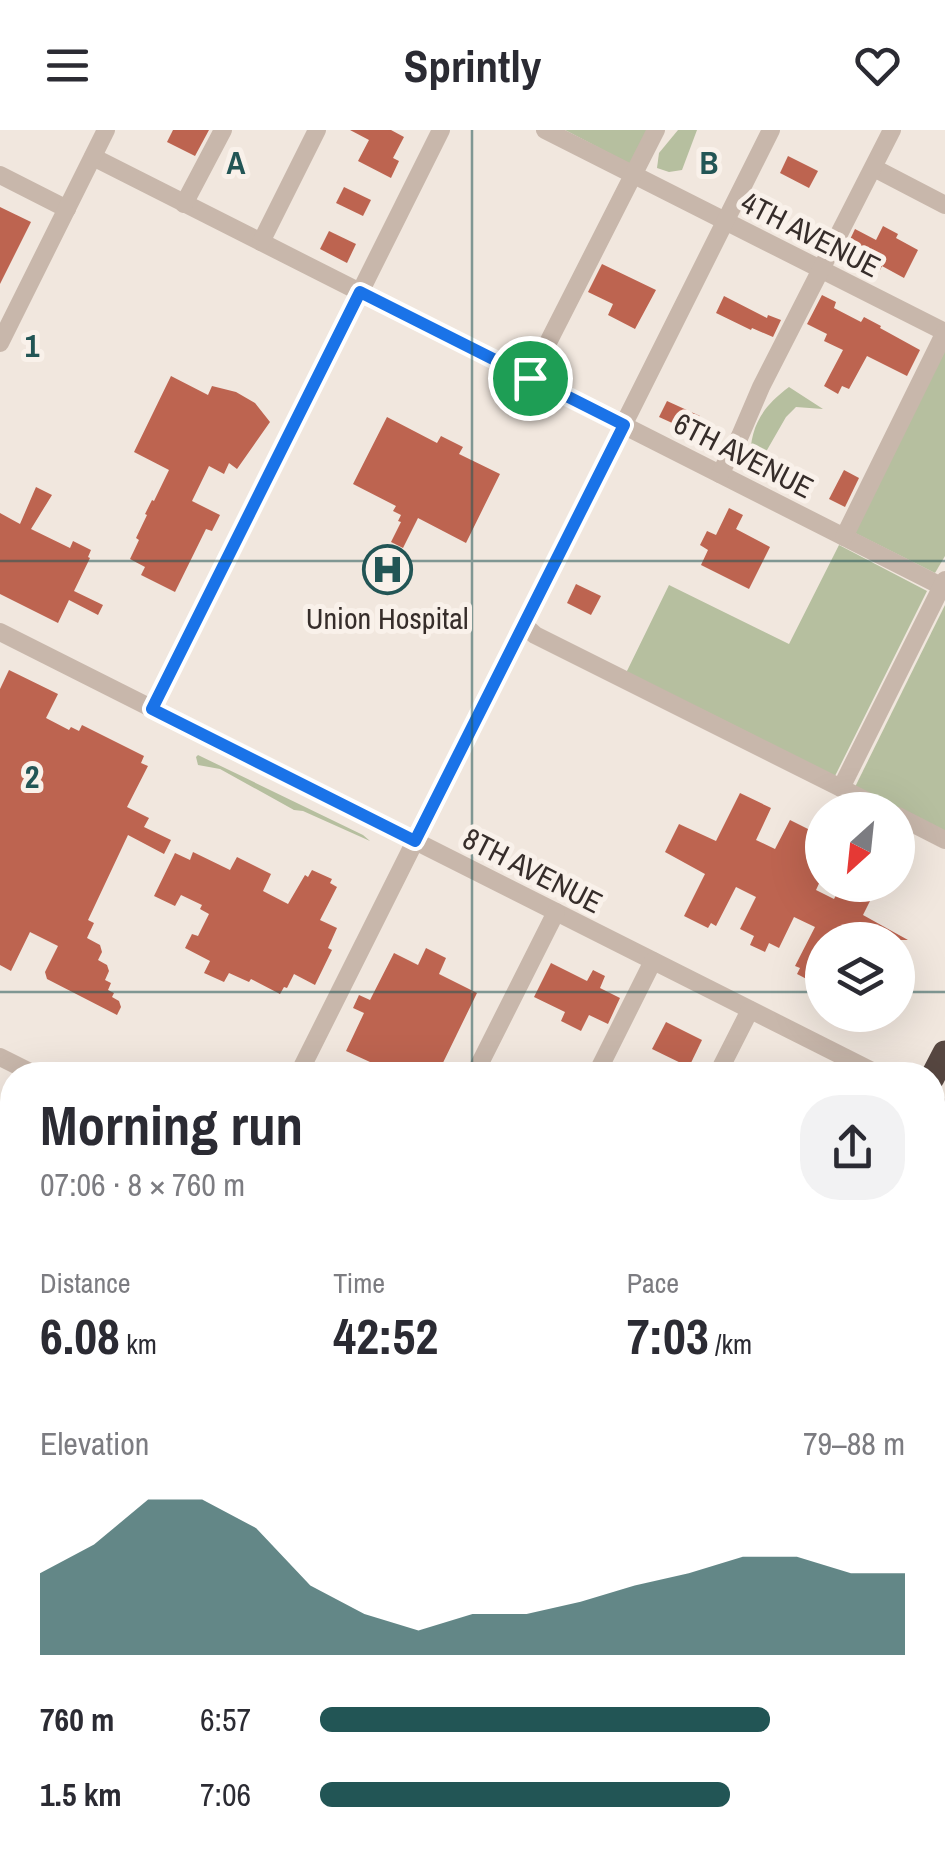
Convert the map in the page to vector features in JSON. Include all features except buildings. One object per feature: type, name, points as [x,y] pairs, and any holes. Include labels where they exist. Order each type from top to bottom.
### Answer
[{"type":"street","points":[[0,342],[106,130]]},
{"type":"street","points":[[184,204],[223,130]]},
{"type":"street","points":[[261,242],[317,130]]},
{"type":"street","points":[[152,709],[441,130]]},
{"type":"street","name":"4TH AVENUE","points":[[545,130],[945,332]]},
{"type":"street","points":[[530,378],[656,130]]},
{"type":"street","points":[[304,1062],[771,130]]},
{"type":"street","points":[[720,474],[892,130]]},
{"type":"street","name":"6TH AVENUE","points":[[93,157],[944,585]]},
{"type":"street","points":[[874,168],[945,205]]},
{"type":"street","points":[[0,175],[67,209]]},
{"type":"street","points":[[844,537],[945,332]]},
{"type":"street","points":[[841,788],[944,585]]},
{"type":"street","points":[[524,624],[535,635],[849,792]]},
{"type":"street","name":"8TH AVENUE","points":[[0,632],[750,1010],[836,1062]]},
{"type":"street","points":[[915,825],[945,840]]},
{"type":"street","points":[[481,1062],[556,912]]},
{"type":"street","points":[[602,1062],[653,961]]},
{"type":"street","points":[[724,1062],[750,1010]]},
{"type":"green space","points":[[565,130],[653,130],[632,165]]},
{"type":"green space","points":[[678,130],[697,130],[682,170],[669,172],[657,168],[659,153]]},
{"type":"green space","points":[[945,344],[945,556],[935,573],[853,532]]},
{"type":"green space","points":[[789,387],[823,409],[796,407],[759,464],[750,462],[759,419]]},
{"type":"green space","points":[[839,545],[927,591],[835,776],[626,673],[669,585],[789,644]]},
{"type":"green space","points":[[945,605],[945,835],[915,819],[915,792],[864,792],[855,787]]},
{"type":"green space","points":[[198,755],[370,841],[294,810],[220,769],[198,765]]},
{"type":"place","name":"Union Hospital","points":[[387,569]]},
{"type":"route","points":[[360,292],[530,378],[624,425],[415,841],[152,709],[360,292]]}]
